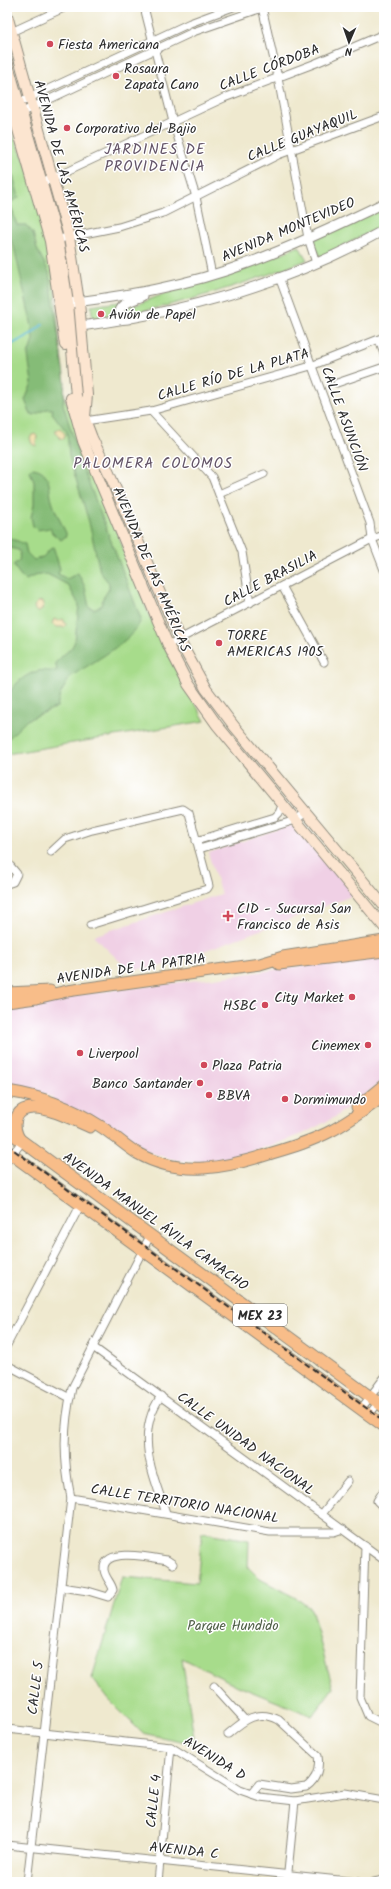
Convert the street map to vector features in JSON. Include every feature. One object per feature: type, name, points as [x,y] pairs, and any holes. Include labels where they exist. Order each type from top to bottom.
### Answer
[{"type":"main road","name":"AVENIDA DE LAS AMÉRICAS","points":[[7,15],[9,32],[54,178],[69,237],[79,302],[87,395],[85,421]]},
{"type":"main road","name":"AVENIDA DE LAS AMÉRICAS","points":[[7,61],[17,109],[54,240],[76,396],[85,421],[109,473],[180,639],[206,689],[234,726],[384,906]]},
{"type":"main road","name":"AVENIDA DE LAS AMÉRICAS","points":[[7,91],[17,109]]},
{"type":"main road","name":"AVENIDA DE LAS AMÉRICAS","points":[[64,304],[70,397],[77,423],[172,654],[188,684],[209,715],[384,927]]},
{"type":"main road","points":[[172,654],[184,658],[193,664]]},
{"type":"main road","name":"AVENIDA DE LA PATRIA","points":[[260,964],[283,957],[384,941]]},
{"type":"main road","name":"AVENIDA DE LA PATRIA","points":[[7,1002],[36,998],[66,991],[260,964],[284,964],[384,951]]},
{"type":"main road","points":[[7,993],[35,990],[66,991]]},
{"type":"main road","points":[[312,1139],[384,1085]]},
{"type":"main road","points":[[7,1091],[40,1098],[72,1110],[101,1127],[137,1153],[154,1161],[178,1168],[202,1170],[247,1161],[312,1139],[346,1123],[384,1096]]},
{"type":"main road","points":[[22,1142],[16,1132],[16,1120],[24,1110],[34,1107],[47,1110],[116,1139]]},
{"type":"main road","name":"AVENIDA MANUEL ÁVILA CAMACHO","points":[[7,1130],[379,1400]]},
{"type":"main road","name":"MEX 23","points":[[8,1157],[81,1204],[144,1249],[384,1426]]},
{"type":"street","points":[[9,32],[66,7]]},
{"type":"street","points":[[144,7],[173,122],[196,197],[212,275]]},
{"type":"street","points":[[17,109],[32,103],[190,23],[233,7]]},
{"type":"street","points":[[17,109],[156,50],[193,32],[263,7],[308,238],[316,263]]},
{"type":"street","name":"CALLE CÓRDOBA","points":[[38,184],[54,178],[224,98],[278,78],[384,34]]},
{"type":"street","name":"CALLE GUAYAQUIL","points":[[54,240],[119,227],[142,220],[196,197],[253,167],[292,150],[384,116]]},
{"type":"street","name":"AVENIDA MONTEVIDEO","points":[[64,304],[125,296],[212,275],[248,263],[308,238],[384,203]]},
{"type":"street","points":[[81,326],[128,319],[218,298],[316,263],[361,243],[384,230]]},
{"type":"street","name":"CALLE ASUNCIÓN","points":[[279,277],[370,523],[372,539],[384,570]]},
{"type":"street","points":[[128,319],[123,319],[119,316],[118,311],[120,307],[159,289]]},
{"type":"street","points":[[381,338],[384,354]]},
{"type":"street","name":"CALLE RÍO DE LA PLATA","points":[[85,421],[151,411],[311,366],[381,338]]},
{"type":"street","points":[[337,383],[384,367]]},
{"type":"street","points":[[151,411],[212,477],[242,552],[250,603]]},
{"type":"street","points":[[219,494],[264,474]]},
{"type":"street","name":"CALLE BRASILIA","points":[[168,645],[372,539],[384,535]]},
{"type":"street","points":[[282,586],[324,662]]},
{"type":"street","points":[[196,841],[275,817],[279,813],[283,803]]},
{"type":"street","points":[[51,852],[65,839],[92,830],[183,809],[189,814],[209,883],[207,889],[90,925]]},
{"type":"street","points":[[198,849],[296,820],[306,812]]},
{"type":"street","points":[[237,829],[239,837]]},
{"type":"street","points":[[7,862],[17,874],[13,882],[7,884]]},
{"type":"street","points":[[8,1157],[22,1142]]},
{"type":"street","points":[[7,1344],[81,1204]]},
{"type":"street","name":"CALLE 5","points":[[27,1882],[71,1498],[64,1450],[64,1434],[70,1398],[72,1388],[151,1234]]},
{"type":"street","name":"CALLE UNIDAD NACIONAL","points":[[93,1347],[384,1560]]},
{"type":"street","points":[[7,1365],[70,1398]]},
{"type":"street","points":[[365,1412],[379,1400],[384,1378]]},
{"type":"street","points":[[161,1396],[154,1409],[148,1426],[147,1451],[149,1464],[166,1513]]},
{"type":"street","points":[[322,1514],[348,1481]]},
{"type":"street","points":[[384,1490],[377,1501],[384,1508]]},
{"type":"street","name":"CALLE TERRITORIO NACIONAL","points":[[71,1498],[166,1513],[270,1532],[334,1532],[342,1529]]},
{"type":"street","points":[[365,1546],[360,1697],[368,1716],[384,1724]]},
{"type":"street","points":[[60,1587],[88,1591],[108,1597],[113,1590],[104,1572],[105,1563],[108,1559],[118,1555],[168,1560],[173,1564]]},
{"type":"street","points":[[214,1686],[244,1720]]},
{"type":"street","points":[[228,1734],[244,1720],[272,1716],[279,1720],[318,1756],[319,1763],[316,1776],[306,1787],[291,1789],[259,1784],[251,1794]]},
{"type":"street","name":"AVENIDA D","points":[[7,1729],[172,1747],[227,1782],[251,1794],[295,1801],[345,1794],[384,1800]]},
{"type":"street","name":"CALLE 4","points":[[158,1882],[172,1747]]},
{"type":"street","points":[[287,1882],[295,1801]]},
{"type":"street","name":"AVENIDA C","points":[[7,1845],[358,1882]]},
{"type":"street","points":[[374,1882],[384,1880]]},
{"type":"shaded area","name":"CID - Sucursal San Francisco de Asis","points":[[293,824],[355,895],[163,966],[129,970],[93,936],[221,894],[208,853]]},
{"type":"shaded area","name":"Plaza Patria","points":[[384,954],[384,1080],[335,1117],[303,1134],[273,1145],[223,1159],[196,1162],[176,1160],[151,1153],[113,1130],[51,1100],[53,1097],[7,1085],[7,1003],[223,977]]},
{"type":"green space","points":[[7,123],[47,207],[65,399],[150,617],[176,669],[205,721],[7,754]]},
{"type":"green space","points":[[7,174],[13,175],[19,197],[10,203],[17,225],[26,225],[33,233],[37,249],[49,272],[65,382],[63,404],[83,468],[141,619],[137,627],[121,643],[70,677],[61,694],[57,707],[27,720],[7,740],[7,697],[16,684],[33,672],[57,670],[55,663],[72,647],[75,641],[79,605],[68,585],[47,574],[34,576],[26,580],[21,576],[13,565],[19,561],[20,553],[18,550],[7,547],[7,537],[25,544],[27,553],[34,560],[43,557],[53,546],[60,569],[58,574],[67,579],[78,573],[85,587],[89,607],[94,609],[101,606],[103,598],[109,589],[109,583],[100,572],[89,522],[69,456],[67,432],[52,413],[53,409],[47,409],[34,415],[30,413],[25,400],[32,383],[28,355],[33,340],[31,322],[14,247],[7,232]]},
{"type":"green space","points":[[384,207],[384,225],[320,257],[313,240]]},
{"type":"green space","points":[[299,246],[307,260],[262,277],[171,305],[124,315],[122,312],[124,307],[133,306],[187,285],[239,272]]},
{"type":"green space","points":[[126,301],[116,307],[115,311],[117,316],[93,320],[91,306]]},
{"type":"green space","points":[[33,468],[43,472],[48,480],[53,505],[66,533],[66,536],[61,540],[52,533],[50,528],[37,530],[33,526],[31,517],[34,505],[34,482],[30,471]]},
{"type":"green space","name":"Parque Hundido","points":[[202,1532],[249,1540],[248,1567],[260,1579],[296,1598],[311,1609],[333,1688],[312,1716],[238,1686],[182,1658],[195,1744],[142,1733],[109,1700],[92,1678],[122,1577],[197,1583]]},
{"type":"sand","points":[[60,428],[65,434],[64,439],[60,438],[56,434],[56,430]]},
{"type":"sand","points":[[35,434],[37,436],[36,446],[32,444],[30,438]]},
{"type":"sand","points":[[43,601],[44,605],[41,611],[38,612],[35,610],[34,606],[38,602]]},
{"type":"sand","points":[[54,619],[58,621],[63,619],[66,625],[64,627],[56,627],[52,624]]},
{"type":"waterway","points":[[75,311],[78,349]]},
{"type":"waterway","points":[[7,347],[33,333],[43,324]]},
{"type":"railway","points":[[7,1145],[384,1421]]},
{"type":"place","name":"Fiesta Americana","points":[[50,44]]},
{"type":"place","name":"Rosaura Zapata Cano","points":[[116,76]]},
{"type":"place","name":"Corporativo del Bajio","points":[[67,128]]},
{"type":"place","name":"Avión de Papel","points":[[101,314]]},
{"type":"place","name":"TORRE AMERICAS 1905","points":[[219,643]]},
{"type":"place","name":"CID - Sucursal San Francisco de Asis","points":[[228,916]]},
{"type":"place","name":"City Market","points":[[352,997]]},
{"type":"place","name":"HSBC","points":[[265,1005]]},
{"type":"place","name":"Cinemex","points":[[368,1045]]},
{"type":"place","name":"Liverpool","points":[[80,1053]]},
{"type":"place","name":"Plaza Patria","points":[[204,1065]]},
{"type":"place","name":"Banco Santander","points":[[200,1083]]},
{"type":"place","name":"BBVA","points":[[209,1095]]},
{"type":"place","name":"Dormimundo","points":[[285,1099]]},
{"type":"district","name":"JARDINES DE PROVIDENCIA","points":[[155,158]]},
{"type":"district","name":"PALOMERA COLOMOS","points":[[153,463]]}]
